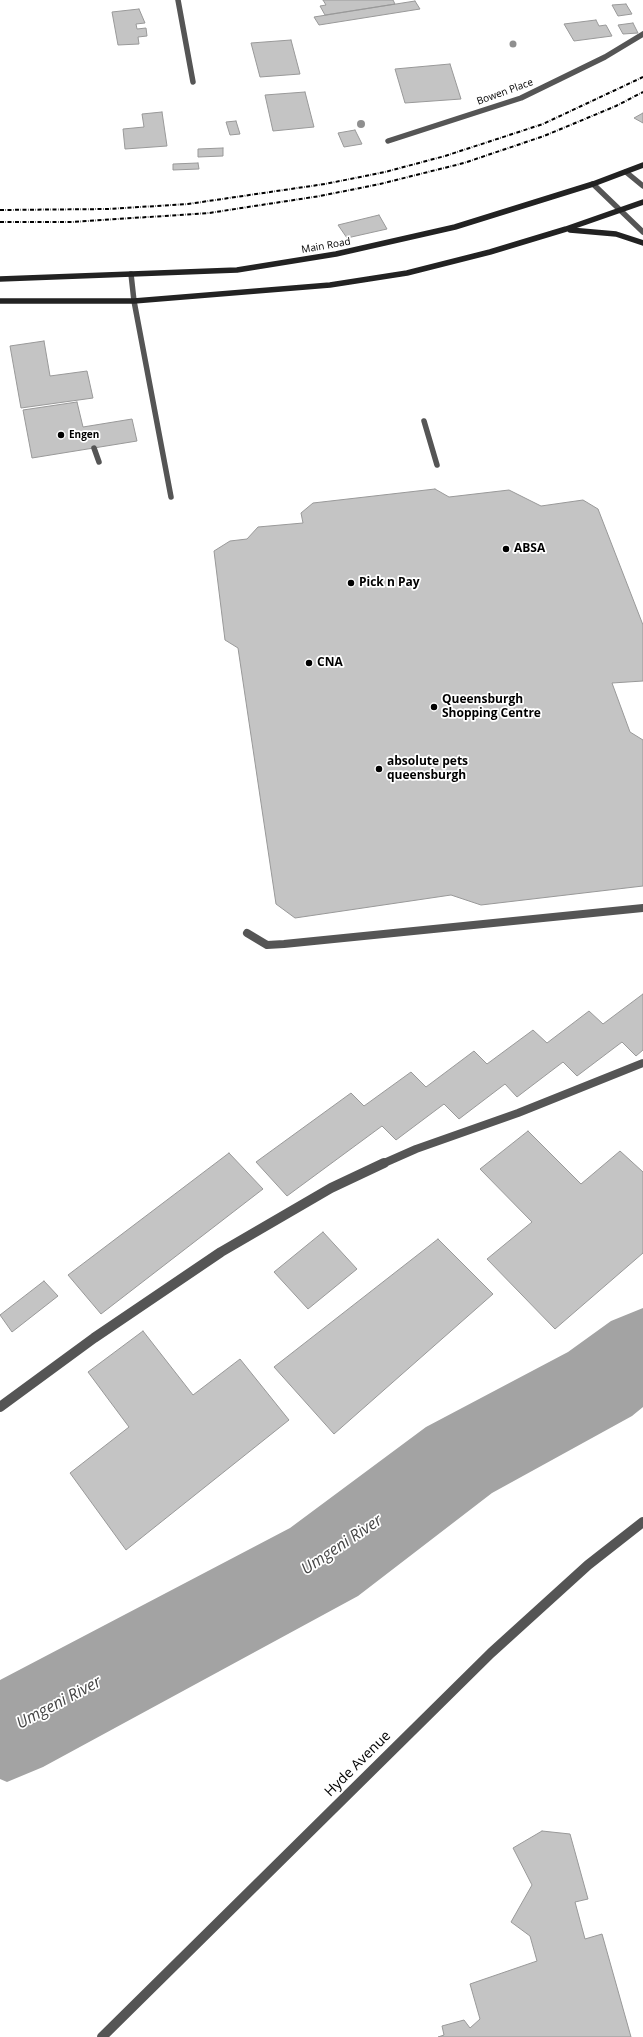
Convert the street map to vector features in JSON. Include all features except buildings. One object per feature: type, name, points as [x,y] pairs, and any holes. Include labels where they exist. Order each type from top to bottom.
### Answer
[{"type":"main road","name":"Main Road","points":[[0,279],[237,270],[336,254],[455,227],[593,184],[643,165]]},
{"type":"main road","points":[[0,300],[134,301],[245,293],[330,284],[407,272],[490,252],[566,229],[643,202]]},
{"type":"main road","points":[[566,229],[616,234],[643,243]]},
{"type":"street","points":[[178,0],[193,82]]},
{"type":"street","name":"Bowen Place","points":[[388,141],[521,98],[605,57],[643,34]]},
{"type":"street","points":[[626,172],[643,186]]},
{"type":"street","points":[[593,184],[643,232]]},
{"type":"street","points":[[131,274],[134,301],[171,497]]},
{"type":"street","points":[[424,421],[437,465]]},
{"type":"street","points":[[94,448],[99,462]]},
{"type":"street","points":[[247,933],[267,945],[284,944],[643,908]]},
{"type":"street","points":[[0,1407],[94,1338],[222,1252],[330,1188],[416,1149],[518,1113],[643,1063]]},
{"type":"street","name":"Hyde Avenue","points":[[102,2037],[491,1653],[588,1565],[643,1522]]},
{"type":"waterway","name":"Umgeni River","points":[[7,1731],[324,1562],[459,1460],[600,1384],[643,1352]]},
{"type":"railway","points":[[0,210],[108,209],[188,204],[325,184],[385,172],[445,156],[543,124],[643,77]]},
{"type":"railway","points":[[0,222],[72,222],[209,213],[320,196],[380,184],[464,163],[544,136],[616,106],[643,92]]},
{"type":"place","name":"Engen","points":[[61,435]]},
{"type":"place","name":"ABSA","points":[[506,549]]},
{"type":"place","name":"Pick n Pay","points":[[351,583]]},
{"type":"place","name":"CNA","points":[[309,663]]},
{"type":"place","name":"Queensburgh Shopping Centre","points":[[434,707]]},
{"type":"place","name":"absolute pets queensburgh","points":[[379,769]]}]
